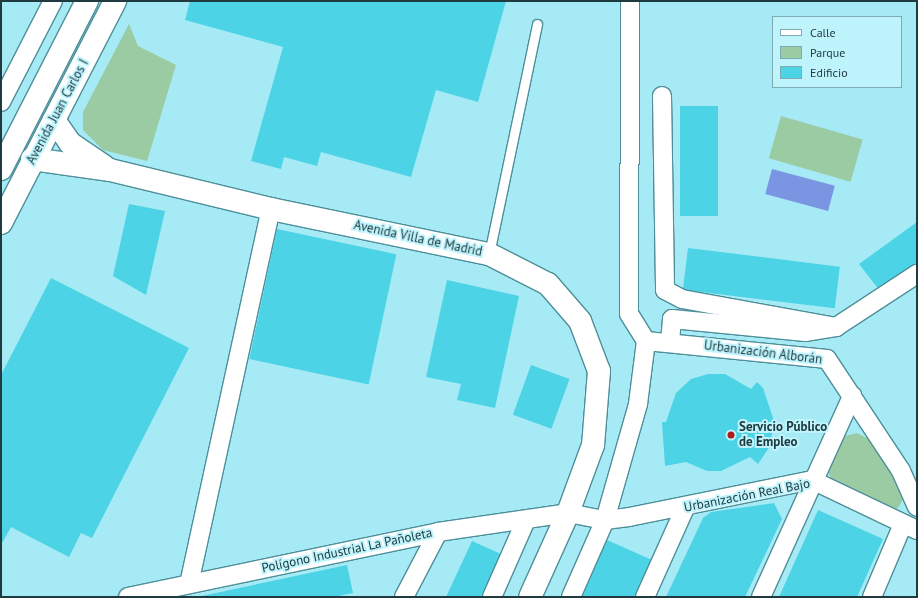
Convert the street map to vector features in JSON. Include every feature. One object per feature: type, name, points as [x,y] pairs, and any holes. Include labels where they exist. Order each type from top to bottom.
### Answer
[{"type":"street","points":[[1,102],[53,1]]},
{"type":"street","name":"Avenida Juan Carlos I","points":[[1,169],[87,1]]},
{"type":"street","name":"Avenida Juan Carlos I","points":[[1,223],[32,159],[54,120],[115,1]]},
{"type":"street","points":[[571,597],[605,520],[638,404],[646,341],[629,314],[630,1]]},
{"type":"street","points":[[662,96],[665,290],[682,299],[836,327]]},
{"type":"street","points":[[54,120],[70,144],[110,170]]},
{"type":"street","points":[[32,159],[110,170]]},
{"type":"street","name":"Avenida Villa de Madrid","points":[[110,170],[270,209],[489,254],[548,284],[580,321],[599,371],[593,444],[568,513],[530,597]]},
{"type":"street","points":[[189,584],[270,209]]},
{"type":"street","points":[[670,342],[672,319],[805,332],[836,327],[917,274]]},
{"type":"street","name":"Urbanización Alborán","points":[[646,341],[670,342],[827,360],[901,471],[917,507]]},
{"type":"street","points":[[761,597],[812,480],[852,396]]},
{"type":"street","name":"Urbanización Real Bajo","points":[[568,513],[605,520],[685,508],[812,480],[910,527]]},
{"type":"street","points":[[645,597],[685,508]]},
{"type":"street","name":"Polígono Industrial La Pañoleta","points":[[128,597],[438,532],[568,513]]},
{"type":"street","points":[[492,597],[526,520]]},
{"type":"street","points":[[872,597],[910,527]]},
{"type":"street","points":[[404,597],[438,532]]},
{"type":"lane","points":[[489,254],[537,24]]},
{"type":"green space","points":[[129,24],[138,46],[176,65],[147,161],[103,150],[83,130],[83,112]]},
{"type":"green space","points":[[781,116],[863,139],[851,182],[769,158]]},
{"type":"green space","points":[[857,433],[872,441],[905,496],[898,508],[890,510],[833,484],[826,467],[841,437]]},
{"type":"water","points":[[772,169],[835,186],[828,211],[765,194]]},
{"type":"building","points":[[190,1],[506,1],[478,102],[436,90],[411,177],[321,152],[317,166],[284,157],[281,169],[251,161],[283,47],[185,20]]},
{"type":"building","points":[[680,106],[718,106],[718,216],[680,216]]},
{"type":"building","points":[[129,204],[165,211],[146,295],[113,276]]},
{"type":"building","points":[[917,222],[917,264],[880,291],[859,264]]},
{"type":"building","points":[[277,229],[396,254],[369,384],[249,359]]},
{"type":"building","points":[[688,248],[840,267],[835,308],[683,290]]},
{"type":"building","points":[[51,278],[189,348],[92,538],[81,533],[69,557],[11,527],[1,545],[1,375]]},
{"type":"building","points":[[447,280],[519,296],[495,408],[457,400],[461,384],[426,377]]},
{"type":"building","points":[[531,365],[570,379],[551,429],[513,415]]},
{"type":"building","points":[[708,374],[725,374],[751,389],[757,382],[763,388],[774,421],[770,446],[758,464],[750,457],[721,471],[707,471],[686,462],[665,466],[662,422],[666,422],[676,393],[691,379]]},
{"type":"building","points":[[774,503],[782,519],[745,597],[666,597],[703,518],[711,512]]},
{"type":"building","points":[[818,510],[883,539],[857,597],[779,597]]},
{"type":"building","points":[[607,540],[652,560],[635,597],[581,597]]},
{"type":"building","points":[[472,541],[501,554],[481,597],[446,597]]},
{"type":"building","points":[[347,565],[353,593],[334,597],[197,597]]},
{"type":"place","name":"Servicio Público de Empleo","points":[[731,435]]}]
